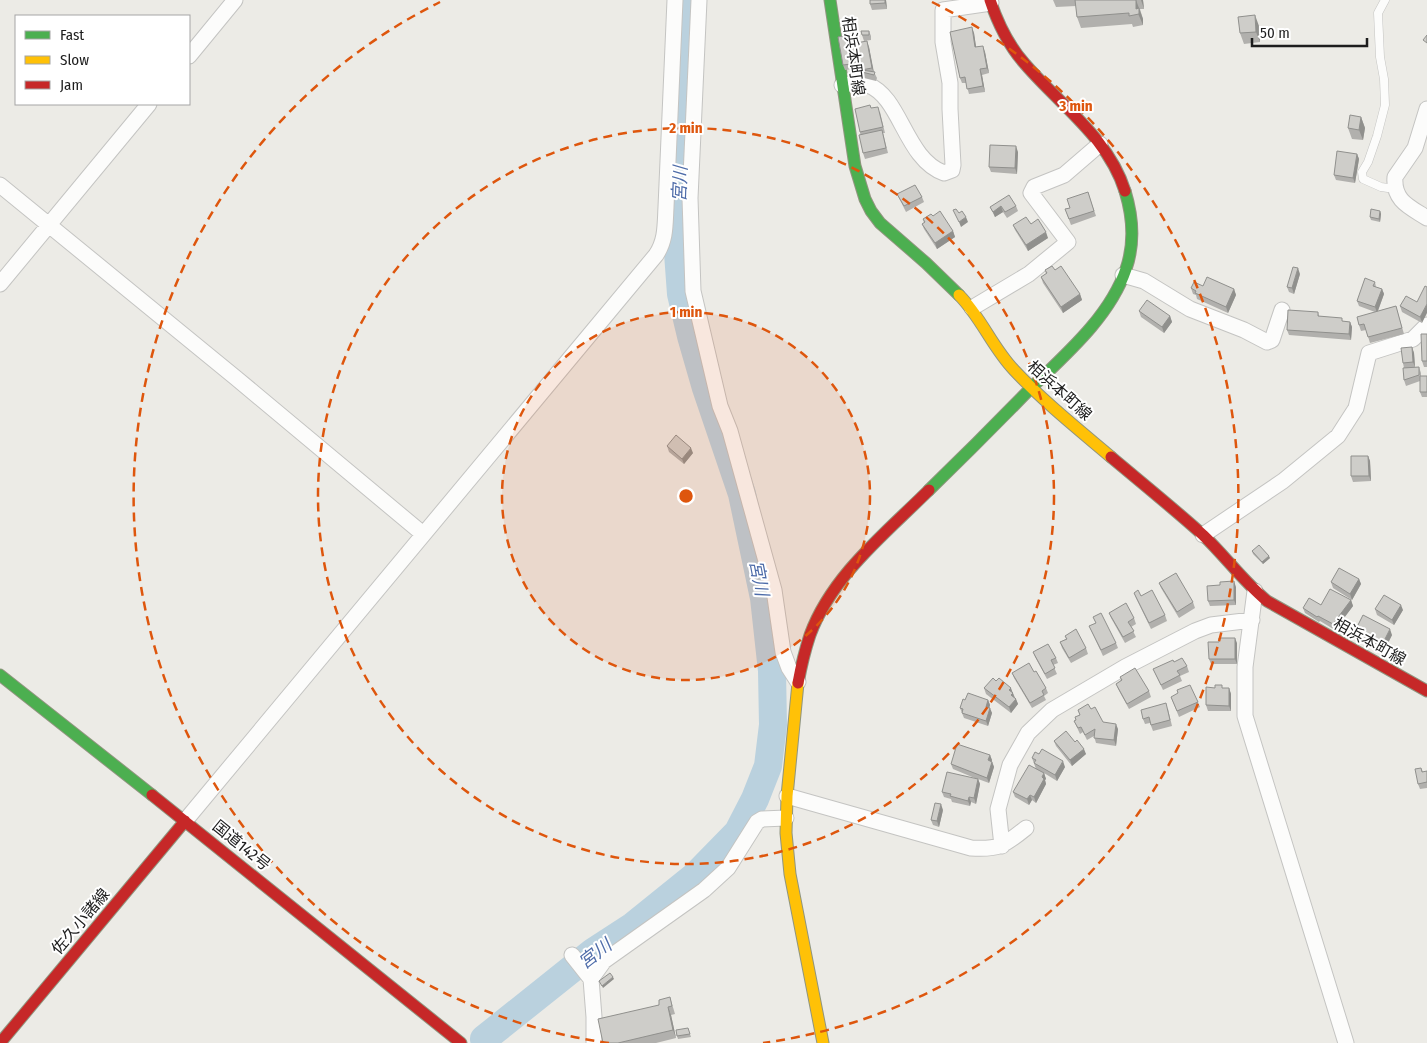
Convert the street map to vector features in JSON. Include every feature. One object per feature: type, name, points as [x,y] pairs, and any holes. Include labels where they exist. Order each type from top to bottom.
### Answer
[{"type":"main road","name":"相浜本町線","points":[[830,0],[855,166],[863,193],[871,211],[890,233],[926,263],[972,308],[1013,369],[1064,417],[1203,535],[1255,591],[1281,610],[1427,691]]},
{"type":"main road","points":[[823,1043],[790,874],[786,833],[787,796],[798,682],[811,633],[826,604],[843,578],[1032,386],[1086,334],[1114,295],[1123,275],[1132,241],[1128,198],[1121,181],[1100,144],[1075,115],[1040,82],[1022,61],[1001,31],[991,2]]},
{"type":"main road","name":"国道142号","points":[[0,675],[461,1043]]},
{"type":"main road","name":"佐久小諸線","points":[[0,1043],[185,821]]},
{"type":"street","points":[[190,55],[235,0]]},
{"type":"street","points":[[185,821],[662,246],[666,207],[675,0]]},
{"type":"street","points":[[699,0],[690,198],[693,291],[720,406],[730,431],[774,590],[783,652],[789,668],[798,682]]},
{"type":"street","points":[[842,85],[853,83],[867,84],[878,90],[927,164],[944,173],[952,170],[950,82],[943,42],[943,10],[991,2]]},
{"type":"street","points":[[0,284],[148,105]]},
{"type":"street","points":[[1427,109],[1419,141],[1396,177],[1395,189],[1396,195],[1404,203],[1427,218]]},
{"type":"street","points":[[972,308],[1029,274],[1068,242],[1031,193],[1034,187],[1064,175],[1100,144]]},
{"type":"street","points":[[0,185],[423,534]]},
{"type":"street","points":[[1123,275],[1144,282],[1190,309],[1244,330],[1267,342],[1272,340],[1282,310]]},
{"type":"street","points":[[1203,535],[1283,481],[1338,436],[1356,408],[1369,353],[1413,339],[1427,325]]},
{"type":"street","points":[[1255,591],[1245,667],[1245,716],[1346,1043]]},
{"type":"street","points":[[1002,846],[998,809],[1010,765],[1028,733],[1052,710],[1125,667],[1195,631],[1211,624],[1252,620]]},
{"type":"street","points":[[787,796],[972,848],[989,849],[1002,846],[1026,828]]},
{"type":"street","points":[[588,976],[604,961],[704,890],[728,868],[756,822],[762,819],[786,818]]},
{"type":"street","points":[[574,957],[588,976],[594,1016],[594,1043]]},
{"type":"lane","points":[[1385,0],[1378,13],[1385,105],[1377,136],[1368,162],[1362,172],[1363,179],[1381,187],[1395,189]]},
{"type":"building","points":[[870,0],[885,0],[885,3],[870,4]]},
{"type":"building","points":[[1075,0],[1136,0],[1136,9],[1139,8],[1139,14],[1129,16],[1129,13],[1077,17]]},
{"type":"building","points":[[1255,15],[1256,32],[1240,33],[1238,17]]},
{"type":"building","points":[[972,27],[975,47],[983,46],[987,68],[980,69],[983,86],[967,89],[965,77],[960,78],[950,32]]},
{"type":"building","points":[[861,31],[869,31],[869,35],[862,35]]},
{"type":"building","points":[[1427,35],[1427,43],[1423,40]]},
{"type":"building","points":[[843,36],[844,41],[856,39],[856,43],[867,41],[872,68],[861,70],[860,60],[851,61],[851,64],[843,65],[838,37]]},
{"type":"building","points":[[862,70],[875,72],[874,75],[862,72]]},
{"type":"building","points":[[870,105],[871,108],[878,107],[883,127],[860,132],[855,109]]},
{"type":"building","points":[[1350,115],[1361,117],[1359,130],[1348,128]]},
{"type":"building","points":[[882,130],[886,148],[863,153],[859,135]]},
{"type":"building","points":[[990,145],[1016,146],[1015,168],[989,167]]},
{"type":"building","points":[[1337,151],[1357,154],[1353,178],[1334,175]]},
{"type":"building","points":[[915,185],[922,197],[904,206],[897,194]]},
{"type":"building","points":[[1088,192],[1094,211],[1069,219],[1065,209],[1070,208],[1067,199]]},
{"type":"building","points":[[1009,195],[1016,206],[1005,212],[1001,206],[993,212],[990,207]]},
{"type":"building","points":[[956,209],[959,213],[962,211],[966,217],[959,222],[953,210]]},
{"type":"building","points":[[1371,209],[1380,211],[1379,219],[1370,217]]},
{"type":"building","points":[[940,211],[953,231],[935,243],[922,224],[925,222],[923,219],[931,214],[933,216]]},
{"type":"building","points":[[1026,217],[1031,224],[1038,219],[1046,232],[1026,245],[1013,225]]},
{"type":"building","points":[[1052,266],[1055,270],[1061,266],[1080,294],[1061,307],[1041,277],[1047,273],[1045,270]]},
{"type":"building","points":[[1293,267],[1298,268],[1292,288],[1287,287]]},
{"type":"building","points":[[1207,277],[1234,289],[1226,307],[1195,293],[1196,291],[1191,288],[1194,282],[1203,286]]},
{"type":"building","points":[[1365,278],[1375,282],[1373,286],[1382,289],[1375,307],[1357,301]]},
{"type":"building","points":[[1425,286],[1427,287],[1427,304],[1420,317],[1400,306],[1406,296],[1417,302]]},
{"type":"building","points":[[1147,300],[1170,316],[1162,327],[1139,311]]},
{"type":"building","points":[[1396,306],[1402,328],[1368,337],[1364,324],[1359,325],[1357,317]]},
{"type":"building","points":[[1288,310],[1318,312],[1318,316],[1342,318],[1342,321],[1350,322],[1349,334],[1287,330]]},
{"type":"building","points":[[1421,334],[1427,334],[1427,361],[1422,361]]},
{"type":"building","points":[[1412,347],[1413,362],[1403,363],[1401,348]]},
{"type":"building","points":[[1419,367],[1419,375],[1404,380],[1403,368]]},
{"type":"building","points":[[1420,376],[1427,376],[1427,392],[1420,392]]},
{"type":"building","points":[[676,435],[691,448],[682,459],[667,446]]},
{"type":"building","points":[[1351,456],[1368,456],[1369,476],[1351,476]]},
{"type":"building","points":[[1259,545],[1269,556],[1262,562],[1252,551]]},
{"type":"building","points":[[1339,568],[1359,579],[1350,594],[1331,582]]},
{"type":"building","points":[[1176,573],[1193,602],[1177,612],[1159,583]]},
{"type":"building","points":[[1234,581],[1234,600],[1208,601],[1207,586],[1220,585],[1220,582]]},
{"type":"building","points":[[1330,589],[1351,600],[1333,624],[1303,608],[1309,598],[1321,605]]},
{"type":"building","points":[[1138,590],[1141,596],[1152,590],[1165,615],[1149,623],[1134,593]]},
{"type":"building","points":[[1384,595],[1401,605],[1392,620],[1375,609]]},
{"type":"building","points":[[1126,603],[1134,618],[1128,622],[1134,631],[1123,637],[1109,613]]},
{"type":"building","points":[[1101,613],[1116,643],[1101,650],[1089,626],[1096,623],[1093,617]]},
{"type":"building","points":[[1363,615],[1390,629],[1383,643],[1356,629]]},
{"type":"building","points":[[1076,629],[1086,648],[1069,658],[1060,642],[1067,639],[1065,636]]},
{"type":"building","points":[[1219,638],[1235,638],[1235,659],[1209,659],[1208,642],[1219,642]]},
{"type":"building","points":[[1048,644],[1056,658],[1051,660],[1055,668],[1045,674],[1033,652]]},
{"type":"building","points":[[1182,658],[1187,666],[1177,671],[1180,675],[1161,685],[1153,669]]},
{"type":"building","points":[[1029,663],[1046,688],[1042,691],[1044,695],[1030,703],[1012,673]]},
{"type":"building","points":[[1135,668],[1149,691],[1127,704],[1116,684],[1122,680],[1120,677]]},
{"type":"building","points":[[993,678],[996,681],[999,678],[1011,688],[1009,690],[1013,693],[1011,695],[1016,699],[1009,707],[984,688]]},
{"type":"building","points":[[1190,685],[1198,702],[1177,711],[1171,697],[1178,693],[1177,690]]},
{"type":"building","points":[[1215,685],[1229,688],[1229,706],[1206,705],[1206,687],[1215,688]]},
{"type":"building","points":[[968,693],[988,700],[986,707],[990,708],[986,721],[962,713],[963,709],[960,708],[963,699],[965,700]]},
{"type":"building","points":[[1166,703],[1170,720],[1151,725],[1149,717],[1143,719],[1141,710]]},
{"type":"building","points":[[1088,704],[1091,709],[1095,707],[1103,722],[1116,724],[1114,740],[1094,738],[1095,729],[1085,735],[1081,727],[1078,728],[1074,721],[1076,720],[1075,717],[1080,715],[1078,710]]},
{"type":"building","points":[[1066,731],[1084,749],[1070,760],[1054,741]]},
{"type":"building","points":[[957,744],[990,755],[988,760],[992,762],[987,778],[951,764]]},
{"type":"building","points":[[1042,749],[1063,761],[1055,775],[1034,763],[1036,760],[1032,758],[1035,752],[1039,754]]},
{"type":"building","points":[[1029,765],[1044,773],[1042,777],[1044,779],[1034,797],[1030,795],[1027,799],[1013,792]]},
{"type":"building","points":[[1421,768],[1422,772],[1427,771],[1427,782],[1418,784],[1415,769]]},
{"type":"building","points":[[947,772],[978,779],[974,798],[969,797],[968,801],[942,792]]},
{"type":"building","points":[[935,803],[941,804],[937,821],[931,820]]},
{"type":"building","points":[[610,973],[613,977],[602,986],[599,981]]},
{"type":"building","points":[[670,997],[672,1006],[668,1007],[673,1030],[618,1043],[603,1043],[598,1019],[659,1005],[659,1000]]},
{"type":"building","points":[[688,1028],[690,1034],[677,1036],[676,1030]]},
{"type":"waterway","name":"宮川","points":[[484,1039],[593,952],[633,926],[695,876],[738,832],[755,799],[768,766],[773,725],[772,671],[764,598],[742,494],[706,388],[681,294],[678,253],[688,0]]},
{"type":"traffic: fast","points":[[830,0],[855,166],[865,199],[880,223],[959,295]]},
{"type":"traffic: fast","points":[[929,490],[1085,335],[1109,303],[1119,287],[1131,250],[1130,210],[1125,191]]},
{"type":"traffic: fast","points":[[0,675],[152,795]]},
{"type":"traffic: slow","points":[[959,295],[1014,370],[1049,404],[1111,457]]},
{"type":"traffic: slow","points":[[798,683],[787,796],[786,833],[790,874],[823,1043]]},
{"type":"traffic: jam","points":[[990,0],[1000,26],[1013,49],[1095,138],[1107,154],[1125,191]]},
{"type":"traffic: jam","points":[[1111,457],[1203,535],[1267,601],[1427,691]]},
{"type":"traffic: jam","points":[[798,683],[810,635],[832,593],[846,574],[878,539],[929,490]]},
{"type":"traffic: jam","points":[[152,795],[461,1043]]},
{"type":"traffic: jam","points":[[0,1043],[185,821]]}]
